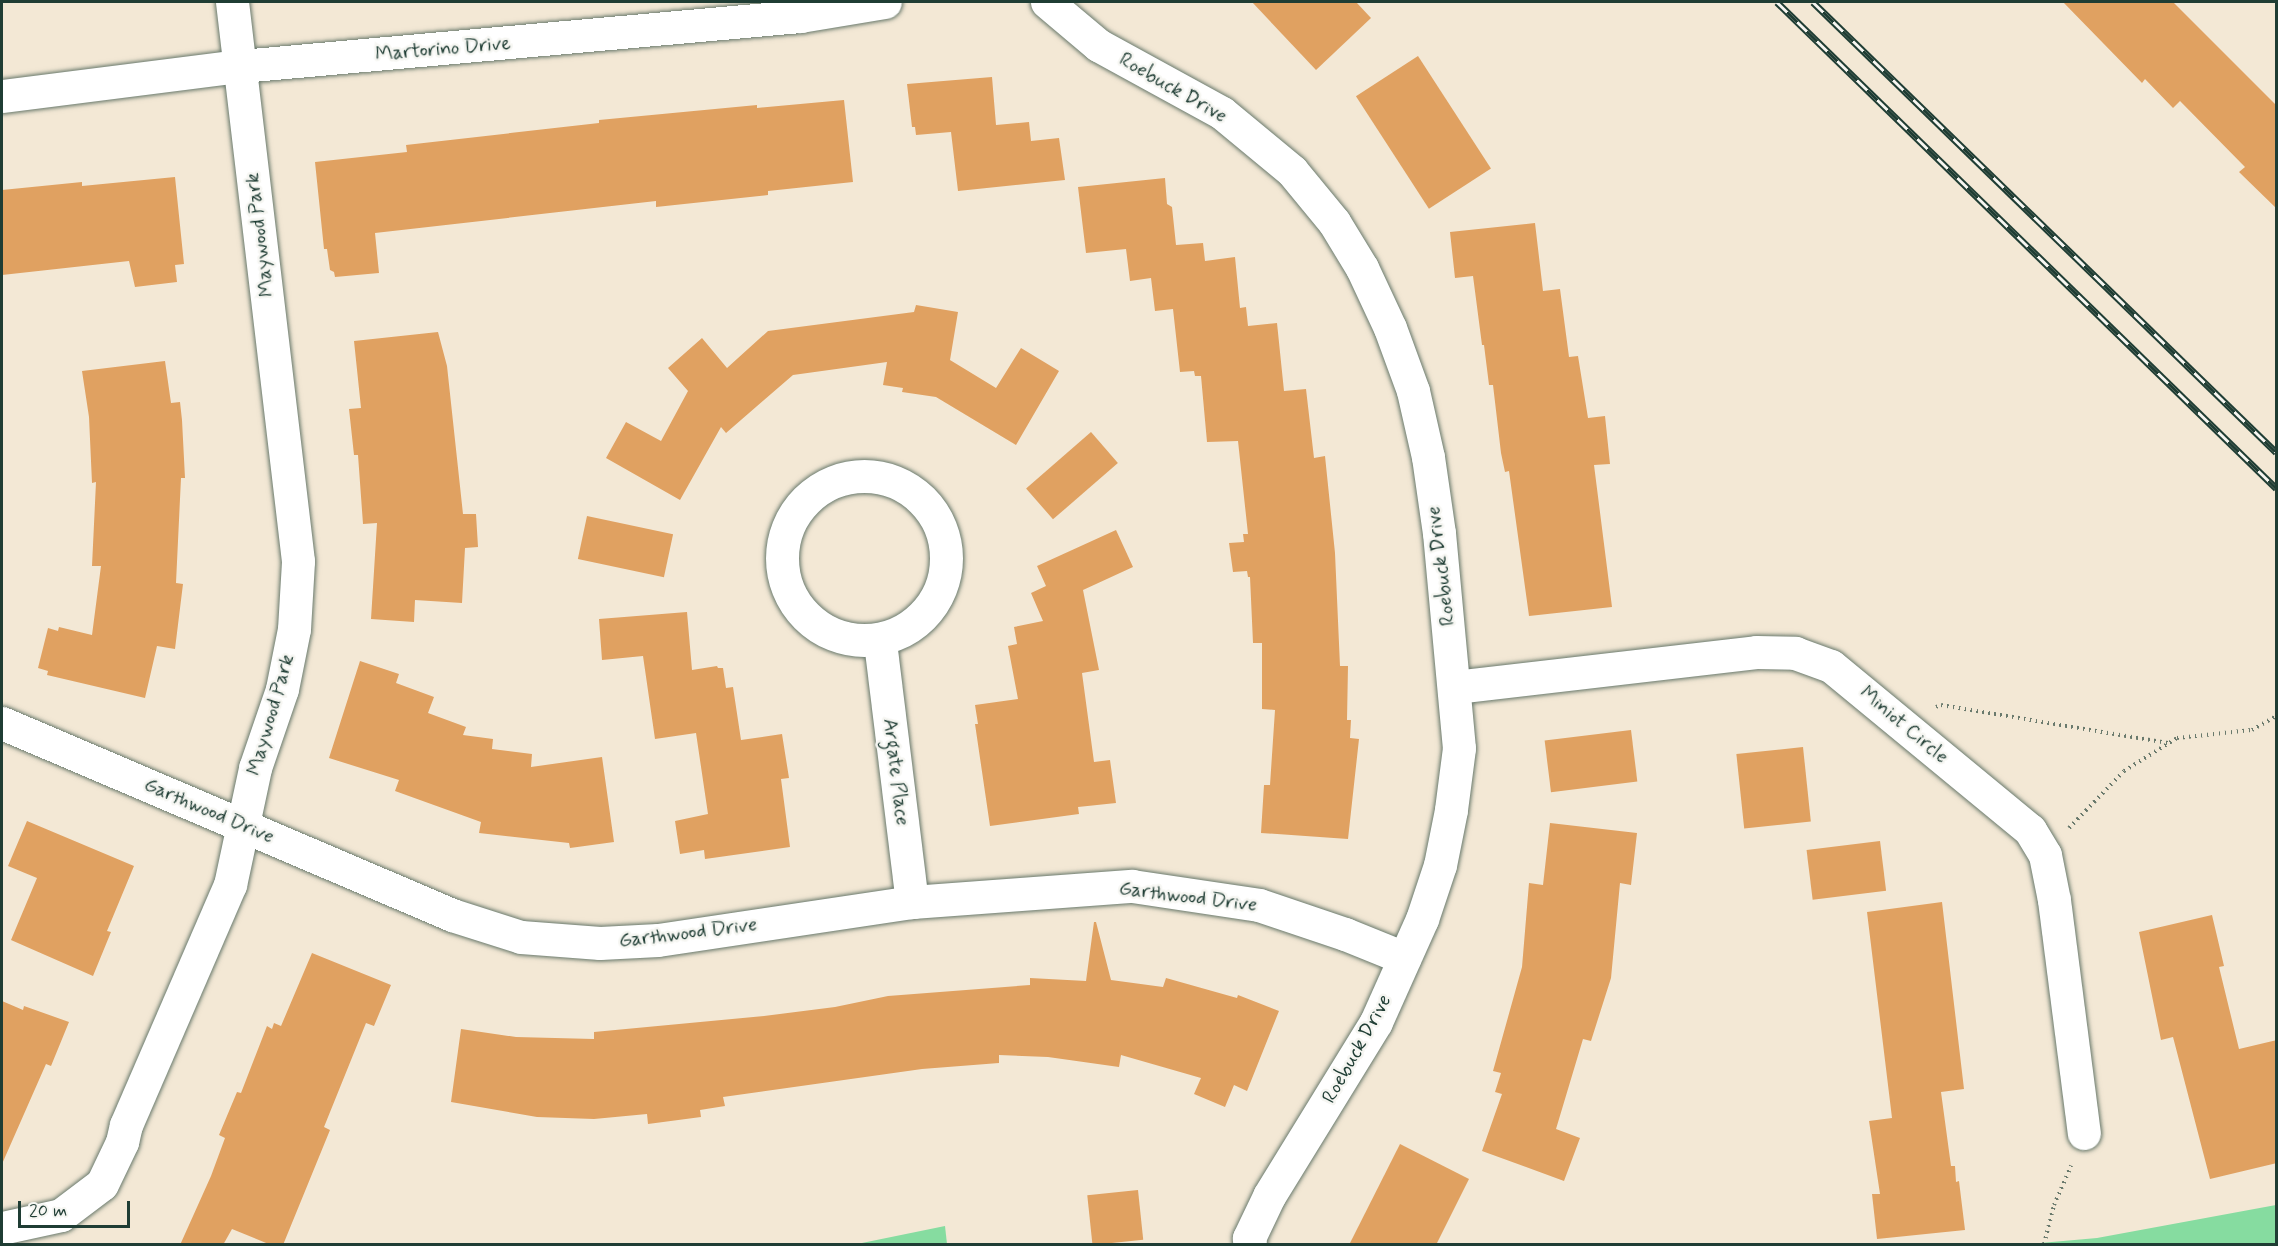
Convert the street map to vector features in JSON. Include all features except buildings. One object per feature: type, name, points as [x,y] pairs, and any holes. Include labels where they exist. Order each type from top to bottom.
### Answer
[{"type":"street","name":"Maywood Park","points":[[2,1228],[61,1215],[102,1184],[122,1142],[126,1125],[230,885],[255,768],[282,689],[294,628],[298,561],[232,2]]},
{"type":"street","name":"Martorino Drive","points":[[2,96],[241,66],[800,16],[885,2]]},
{"type":"street","name":"Roebuck Drive","points":[[1047,2],[1098,45],[1222,113],[1292,171],[1334,222],[1362,268],[1389,328],[1416,402],[1428,457],[1455,687],[1459,748],[1451,810],[1440,865],[1422,919],[1376,1022],[1269,1196],[1249,1238],[1250,1245]]},
{"type":"street","points":[[856,475],[885,477],[910,488],[931,508],[943,532],[947,561],[942,588],[928,612],[906,630],[880,642],[853,641],[828,633],[806,617],[790,596],[782,570],[783,543],[789,526],[808,497],[831,482],[856,475]]},
{"type":"street","name":"Argate Place","points":[[880,642],[912,902]]},
{"type":"street","name":"Miniot Circle","points":[[1455,687],[1756,652],[1795,653],[1831,666],[2030,830],[2044,855],[2054,900],[2085,1133]]},
{"type":"street","name":"Garthwood Drive","points":[[2,723],[452,915],[521,937],[600,943],[658,939],[912,902],[1132,886],[1259,905],[1345,934],[1404,958]]},
{"type":"path","points":[[1899,721],[1941,705],[2169,743]]},
{"type":"path","points":[[2044,855],[2124,771],[2177,738],[2252,730],[2277,716]]},
{"type":"path","points":[[2044,1245],[2055,1205],[2085,1133]]},
{"type":"green space","points":[[2276,1205],[2276,1244],[2030,1244],[2097,1238]]},
{"type":"green space","points":[[945,1226],[947,1244],[857,1244]]},
{"type":"railway","points":[[1777,2],[2276,488]]},
{"type":"railway","points":[[1813,2],[2276,452]]}]
